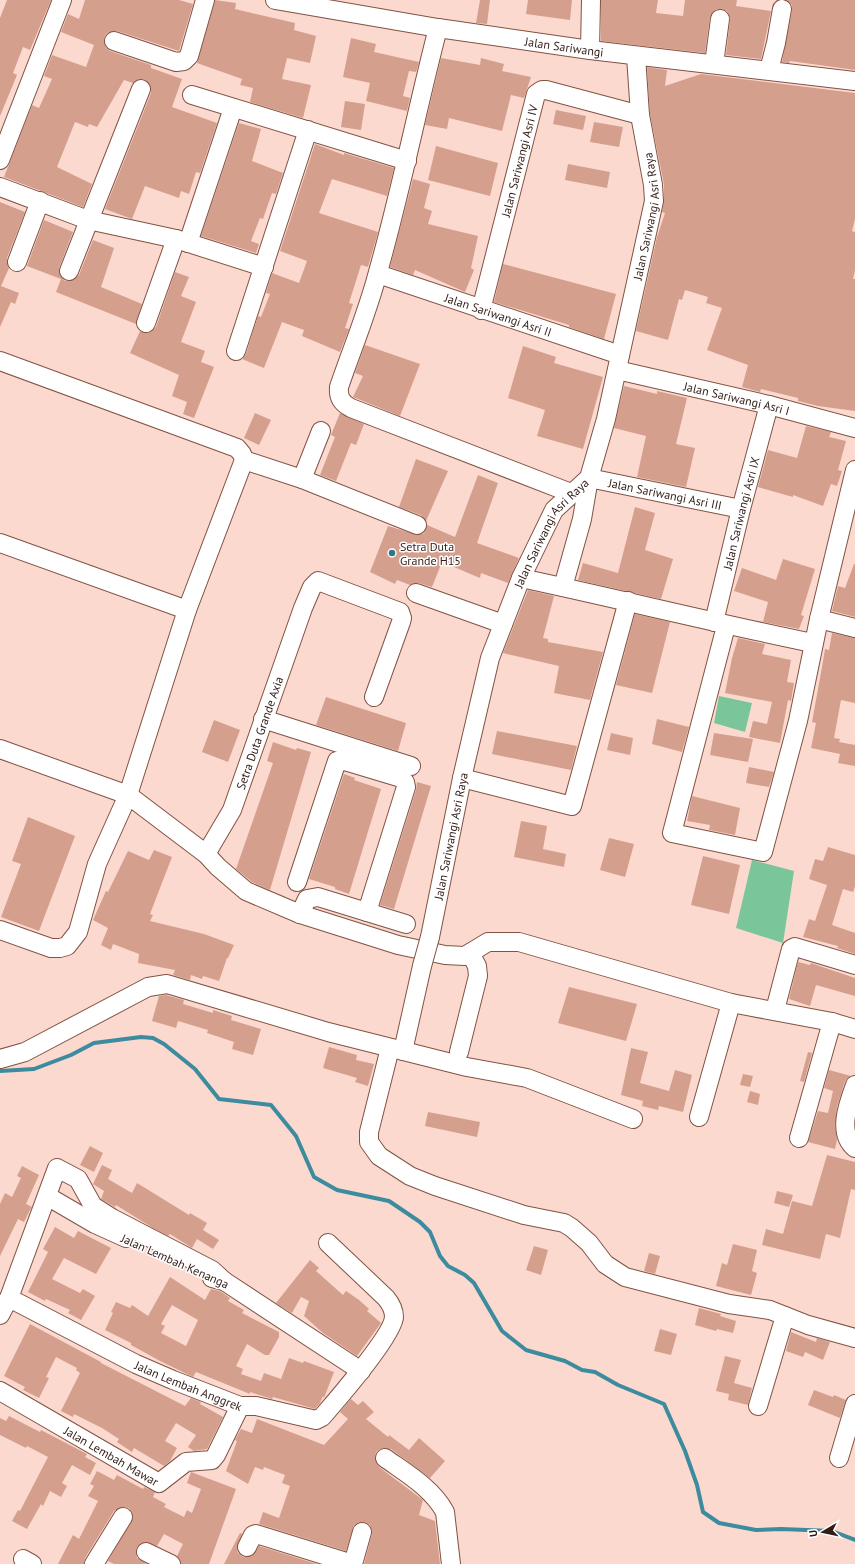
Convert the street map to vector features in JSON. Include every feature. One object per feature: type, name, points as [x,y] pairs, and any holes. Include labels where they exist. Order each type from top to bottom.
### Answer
[{"type":"street","points":[[0,160],[62,0]]},
{"type":"street","points":[[114,41],[176,62],[184,61],[189,56],[205,0]]},
{"type":"street","name":"Jalan Sariwangi","points":[[275,0],[438,28],[590,50],[855,81]]},
{"type":"street","points":[[590,50],[592,0]]},
{"type":"street","points":[[768,70],[776,43],[782,10]]},
{"type":"street","points":[[714,64],[720,19]]},
{"type":"street","points":[[438,28],[416,114],[407,161],[378,274],[340,387],[339,394],[345,405],[571,493]]},
{"type":"street","name":"Jalan Sariwangi Asri Raya","points":[[636,56],[640,115],[653,185],[654,201],[606,419],[589,478],[554,510],[521,578],[490,658],[462,778],[430,937],[396,1050],[369,1132],[369,1142],[379,1156],[410,1176],[435,1186],[524,1215],[564,1224],[572,1228],[589,1243],[605,1264],[625,1277],[729,1304],[770,1310],[808,1325],[855,1338]]},
{"type":"street","points":[[69,271],[141,89]]},
{"type":"street","name":"Jalan Sariwangi Asri IV","points":[[481,310],[536,94],[542,90],[546,90],[640,115]]},
{"type":"street","points":[[192,95],[407,161]]},
{"type":"street","points":[[146,323],[182,241],[233,108]]},
{"type":"street","points":[[236,351],[308,130]]},
{"type":"street","points":[[0,187],[88,220],[182,241],[264,268]]},
{"type":"street","points":[[17,262],[40,201]]},
{"type":"street","name":"Jalan Sariwangi Asri II","points":[[378,274],[481,310],[618,362]]},
{"type":"street","points":[[0,361],[237,448],[242,454],[244,460],[187,610],[128,795],[97,864],[78,932],[67,946],[51,948],[0,930]]},
{"type":"street","name":"Jalan Sariwangi Asri I","points":[[618,362],[855,428]]},
{"type":"street","name":"Jalan Sariwangi Asri IX","points":[[769,405],[741,509],[720,624],[672,833],[763,852],[798,721],[813,643]]},
{"type":"street","points":[[302,478],[321,431]]},
{"type":"street","points":[[244,460],[302,478],[418,525]]},
{"type":"street","points":[[521,578],[628,601],[720,624],[813,643],[851,501],[855,470]]},
{"type":"street","points":[[563,587],[582,519],[589,478]]},
{"type":"street","name":"Jalan Sariwangi Asri III","points":[[589,478],[741,509]]},
{"type":"street","points":[[0,543],[187,610]]},
{"type":"street","name":"Setra Duta Grande Axia","points":[[206,854],[232,810],[303,608],[312,586],[318,581],[400,612],[402,618],[401,622],[374,697]]},
{"type":"street","points":[[416,593],[503,624]]},
{"type":"street","points":[[462,778],[572,806],[628,601]]},
{"type":"street","points":[[819,619],[855,628]]},
{"type":"street","points":[[263,719],[411,766]]},
{"type":"street","points":[[0,749],[128,795],[206,854],[218,867],[246,891],[300,914],[416,950],[456,957],[465,956],[488,942],[519,942],[731,1003],[775,1010],[832,1022],[855,1029]]},
{"type":"street","points":[[297,882],[337,761],[342,760],[401,778],[405,782],[406,787],[367,912]]},
{"type":"street","points":[[300,914],[307,899],[318,897],[406,924]]},
{"type":"street","points":[[775,1010],[791,950],[795,947],[855,965]]},
{"type":"street","points":[[459,1052],[478,976],[477,966],[470,953]]},
{"type":"street","points":[[0,1059],[25,1052],[148,987],[168,984],[328,1032],[396,1050],[466,1067],[527,1078],[633,1119]]},
{"type":"street","points":[[698,1117],[731,1003]]},
{"type":"street","points":[[799,1138],[832,1022]]},
{"type":"street","points":[[855,1085],[851,1097],[845,1133],[849,1143],[855,1148]]},
{"type":"street","points":[[0,1315],[9,1298],[57,1168],[78,1180],[93,1206],[112,1218],[212,1270],[224,1281]]},
{"type":"street","name":"Jalan Lembah Kenanga","points":[[47,1196],[102,1227],[207,1277],[224,1281],[360,1371]]},
{"type":"street","points":[[328,1243],[392,1306],[394,1318],[390,1328],[360,1371]]},
{"type":"street","name":"Jalan Lembah Anggrek","points":[[9,1298],[136,1364],[240,1406],[256,1406],[316,1420],[322,1417],[360,1371]]},
{"type":"street","points":[[758,1406],[786,1316]]},
{"type":"street","name":"Jalan Lembah Mawar","points":[[0,1391],[159,1483],[186,1462],[212,1460],[216,1455],[240,1406]]},
{"type":"street","points":[[839,1458],[855,1404]]},
{"type":"street","points":[[385,1458],[428,1490],[442,1507],[445,1512],[451,1564]]},
{"type":"street","points":[[94,1564],[123,1517]]},
{"type":"street","points":[[247,1547],[253,1535],[256,1534],[353,1564],[362,1532]]},
{"type":"street","points":[[146,1552],[171,1564]]},
{"type":"green space","points":[[719,696],[752,703],[745,732],[714,723]]},
{"type":"green space","points":[[752,860],[794,871],[783,943],[736,928]]},
{"type":"building","points":[[7,0],[51,0],[30,50],[23,47],[13,73],[17,75],[0,116],[0,18]]},
{"type":"building","points":[[85,0],[179,0],[193,4],[179,51],[117,31],[107,33],[104,38],[106,48],[110,51],[151,65],[151,68],[182,79],[172,107],[217,123],[200,173],[196,172],[189,194],[181,191],[179,198],[145,186],[132,219],[105,209],[151,93],[149,83],[144,79],[139,79],[133,83],[124,80],[97,127],[89,124],[88,127],[75,122],[57,167],[92,184],[83,207],[4,177],[32,105],[39,108],[52,79],[44,76],[52,55],[86,67],[94,45],[61,32],[68,14],[79,19]]},
{"type":"building","points":[[215,0],[236,3],[235,9],[295,23],[294,30],[316,36],[310,63],[287,58],[282,79],[311,85],[303,118],[250,102],[253,88],[240,85],[242,79],[197,63]]},
{"type":"building","points":[[480,0],[490,0],[487,24],[476,23]]},
{"type":"building","points":[[528,0],[572,0],[570,20],[526,14]]},
{"type":"building","points":[[601,0],[658,0],[656,13],[683,16],[685,0],[737,0],[736,6],[771,11],[761,59],[726,55],[730,20],[727,11],[721,9],[716,9],[710,17],[705,53],[601,41]]},
{"type":"building","points":[[787,0],[855,0],[855,70],[790,61],[789,63],[782,62],[792,11],[792,5]]},
{"type":"building","points":[[351,38],[376,44],[374,52],[419,62],[416,72],[409,71],[403,96],[410,98],[407,111],[366,101],[370,83],[343,77]]},
{"type":"building","points":[[441,58],[480,65],[481,58],[504,64],[502,71],[531,77],[524,98],[511,95],[502,131],[449,118],[447,129],[425,125]]},
{"type":"building","points":[[647,67],[667,70],[665,86],[701,74],[855,93],[855,219],[852,231],[855,232],[855,270],[853,279],[855,279],[855,411],[818,406],[798,401],[798,398],[761,389],[760,392],[742,387],[748,365],[707,350],[722,308],[706,303],[708,297],[685,290],[682,300],[679,299],[668,340],[636,331],[657,237],[665,213],[662,212],[664,185],[650,114]]},
{"type":"building","points":[[345,101],[365,104],[361,130],[341,127]]},
{"type":"building","points":[[556,110],[586,116],[583,130],[553,124]]},
{"type":"building","points":[[594,122],[623,127],[619,147],[590,142]]},
{"type":"building","points":[[239,123],[261,129],[252,161],[283,173],[276,194],[272,193],[263,219],[260,218],[251,241],[259,244],[256,253],[201,236]]},
{"type":"building","points":[[315,144],[344,155],[344,153],[394,168],[387,196],[332,179],[319,213],[378,232],[368,267],[361,265],[349,303],[353,304],[345,328],[349,329],[340,352],[302,336],[304,330],[282,322],[264,368],[242,359],[246,354],[258,316],[261,317],[270,294],[266,293],[272,273],[299,283],[307,261],[280,251]]},
{"type":"building","points":[[436,146],[498,163],[490,196],[428,180]]},
{"type":"building","points":[[568,164],[610,172],[607,188],[565,180]]},
{"type":"building","points":[[413,179],[430,184],[424,208],[432,211],[428,224],[478,236],[471,268],[474,270],[465,292],[415,270],[413,275],[390,267]]},
{"type":"building","points":[[0,202],[25,212],[7,258],[9,268],[1,286],[19,293],[15,304],[11,302],[0,327]]},
{"type":"building","points":[[44,220],[73,232],[59,268],[61,277],[65,281],[71,281],[79,275],[93,240],[114,248],[101,287],[142,304],[136,324],[56,292],[61,279],[27,266]]},
{"type":"building","points":[[503,264],[616,294],[604,339],[569,327],[569,325],[494,302]]},
{"type":"building","points":[[175,272],[189,277],[181,296],[196,302],[181,342],[205,351],[201,362],[214,367],[194,418],[183,414],[187,402],[172,396],[179,375],[130,353],[140,331],[148,333],[156,327]]},
{"type":"building","points":[[365,345],[420,364],[400,416],[353,397],[363,376],[355,373]]},
{"type":"building","points":[[523,346],[556,357],[554,363],[603,377],[583,449],[537,436],[545,410],[508,398]]},
{"type":"building","points":[[624,386],[657,394],[657,391],[687,398],[676,444],[695,448],[686,487],[637,477],[646,436],[614,428]]},
{"type":"building","points":[[255,413],[271,420],[259,445],[244,438]]},
{"type":"building","points":[[340,413],[364,424],[356,445],[351,443],[336,481],[320,475],[335,437],[331,435]]},
{"type":"building","points":[[806,426],[831,432],[829,437],[846,441],[838,470],[842,471],[837,486],[831,484],[823,506],[793,495],[793,497],[758,487],[768,450],[797,458]]},
{"type":"building","points":[[416,459],[448,471],[426,521],[421,515],[399,507]]},
{"type":"building","points":[[478,475],[498,483],[477,543],[519,558],[508,583],[481,573],[480,578],[442,562],[432,587],[419,583],[410,585],[397,580],[395,584],[370,572],[388,526],[418,535],[424,533],[427,525],[455,537]]},
{"type":"building","points":[[635,507],[655,513],[645,550],[673,559],[661,599],[578,580],[583,563],[618,573]]},
{"type":"building","points":[[783,559],[815,569],[801,615],[804,616],[799,629],[763,622],[768,602],[734,591],[742,568],[776,580]]},
{"type":"building","points":[[854,564],[855,617],[832,611],[838,586],[845,588]]},
{"type":"building","points":[[528,590],[554,596],[543,638],[548,639],[548,642],[603,652],[590,700],[554,693],[559,666],[503,653]]},
{"type":"building","points":[[635,614],[670,622],[652,693],[616,685]]},
{"type":"building","points":[[832,633],[855,638],[855,703],[841,700],[834,738],[840,739],[839,742],[855,745],[855,766],[838,763],[840,754],[811,748],[816,723],[812,722],[825,649],[829,650]]},
{"type":"building","points":[[738,638],[765,644],[762,654],[791,660],[787,682],[794,683],[791,701],[788,700],[780,743],[749,737],[753,721],[767,724],[772,702],[725,693],[732,658]]},
{"type":"building","points":[[326,697],[406,723],[398,751],[316,725]]},
{"type":"building","points":[[657,719],[689,727],[682,752],[652,744]]},
{"type":"building","points":[[214,720],[240,730],[228,762],[202,752]]},
{"type":"building","points":[[497,731],[577,746],[571,770],[492,754]]},
{"type":"building","points":[[611,733],[633,738],[630,755],[607,750]]},
{"type":"building","points":[[714,733],[753,739],[748,762],[710,755]]},
{"type":"building","points":[[273,742],[296,750],[297,748],[311,752],[270,890],[252,882],[236,869],[273,763],[267,761]]},
{"type":"building","points":[[749,767],[774,772],[769,787],[746,783]]},
{"type":"building","points":[[344,774],[355,778],[354,780],[381,789],[349,894],[335,889],[335,887],[309,879]]},
{"type":"building","points":[[417,782],[431,786],[394,909],[380,905],[416,790]]},
{"type":"building","points":[[692,796],[740,808],[735,835],[709,830],[710,825],[687,821]]},
{"type":"building","points":[[28,817],[75,836],[39,931],[1,917],[21,864],[12,861]]},
{"type":"building","points":[[521,821],[547,826],[543,849],[566,854],[564,867],[514,857]]},
{"type":"building","points":[[609,838],[634,844],[625,877],[600,870]]},
{"type":"building","points":[[828,847],[855,855],[855,886],[853,892],[843,889],[832,925],[855,933],[855,954],[837,948],[838,946],[803,937],[809,919],[815,921],[827,885],[809,879],[815,859],[823,861]]},
{"type":"building","points":[[154,850],[172,857],[150,914],[153,915],[150,921],[204,934],[234,945],[227,958],[219,981],[203,976],[202,979],[191,975],[190,980],[173,975],[175,970],[138,963],[139,954],[113,944],[111,950],[101,945],[108,928],[93,920],[106,891],[108,892],[128,851],[149,860]]},
{"type":"building","points":[[703,856],[740,865],[729,914],[691,905]]},
{"type":"building","points":[[798,962],[810,965],[811,963],[855,978],[855,996],[816,985],[810,1006],[789,999]]},
{"type":"building","points":[[569,987],[637,1004],[626,1041],[558,1023]]},
{"type":"building","points":[[166,995],[184,1000],[183,1004],[213,1013],[213,1010],[232,1016],[231,1020],[261,1029],[253,1055],[232,1049],[234,1042],[207,1033],[208,1030],[178,1021],[176,1028],[152,1021],[159,996]]},
{"type":"building","points":[[329,1047],[357,1055],[356,1060],[374,1064],[368,1086],[355,1082],[357,1078],[323,1068]]},
{"type":"building","points":[[631,1048],[648,1052],[640,1083],[669,1091],[675,1070],[692,1075],[683,1112],[659,1106],[658,1110],[642,1106],[643,1101],[621,1095]]},
{"type":"building","points":[[808,1052],[812,1053],[804,1082],[800,1081]]},
{"type":"building","points":[[829,1070],[851,1076],[845,1081],[837,1107],[835,1126],[837,1140],[835,1149],[808,1142],[818,1111],[828,1113],[833,1091],[824,1088]]},
{"type":"building","points":[[743,1074],[753,1076],[750,1087],[740,1085]]},
{"type":"building","points":[[750,1091],[760,1094],[758,1105],[747,1102]]},
{"type":"building","points":[[428,1112],[480,1122],[477,1137],[425,1126]]},
{"type":"building","points":[[90,1146],[103,1153],[94,1172],[80,1165]]},
{"type":"building","points":[[827,1155],[855,1162],[855,1190],[851,1189],[840,1238],[826,1234],[820,1259],[762,1245],[766,1229],[783,1234],[792,1201],[812,1206]]},
{"type":"building","points":[[102,1165],[112,1170],[108,1179],[132,1193],[137,1183],[189,1215],[190,1213],[207,1223],[203,1230],[219,1240],[213,1249],[197,1239],[192,1248],[170,1234],[168,1236],[116,1205],[115,1207],[101,1199],[104,1191],[93,1184]]},
{"type":"building","points":[[22,1166],[39,1175],[26,1204],[32,1207],[24,1222],[18,1219],[0,1256],[0,1204],[5,1193],[12,1197],[21,1178],[17,1176]]},
{"type":"building","points":[[777,1191],[793,1195],[789,1207],[774,1203]]},
{"type":"building","points":[[55,1227],[74,1238],[78,1231],[111,1248],[96,1274],[64,1258],[52,1279],[80,1293],[83,1289],[95,1296],[81,1320],[68,1313],[70,1310],[46,1299],[45,1301],[28,1292],[48,1252],[43,1249]]},
{"type":"building","points":[[733,1244],[757,1250],[752,1271],[757,1273],[751,1295],[716,1286],[722,1263],[727,1265]]},
{"type":"building","points":[[534,1246],[548,1250],[541,1275],[526,1270]]},
{"type":"building","points":[[649,1253],[660,1256],[655,1274],[644,1271]]},
{"type":"building","points":[[310,1260],[319,1268],[316,1271],[343,1295],[346,1291],[359,1300],[369,1309],[367,1311],[381,1323],[357,1356],[323,1333],[304,1316],[309,1301],[301,1297],[292,1313],[276,1303]]},
{"type":"building","points":[[170,1277],[205,1300],[211,1289],[220,1291],[230,1298],[228,1301],[244,1310],[242,1313],[279,1332],[279,1337],[269,1355],[265,1355],[247,1344],[236,1366],[243,1369],[241,1374],[261,1381],[264,1373],[281,1379],[289,1358],[303,1363],[304,1361],[334,1372],[324,1398],[323,1396],[315,1409],[273,1397],[272,1399],[250,1392],[250,1394],[196,1372],[193,1377],[160,1361],[131,1345],[131,1343],[105,1330],[113,1313],[111,1312],[116,1302],[130,1308],[132,1305],[148,1316]],"holes":[[[172,1305],[198,1320],[186,1346],[161,1333],[165,1326],[161,1324]]]},
{"type":"building","points":[[699,1308],[721,1314],[720,1316],[736,1321],[733,1333],[717,1329],[716,1331],[695,1325]]},
{"type":"building","points":[[30,1324],[101,1363],[185,1406],[191,1398],[201,1402],[200,1404],[223,1417],[207,1449],[194,1451],[188,1447],[196,1435],[176,1423],[165,1441],[177,1448],[170,1461],[164,1466],[134,1448],[132,1452],[117,1442],[119,1439],[102,1428],[74,1414],[73,1417],[61,1411],[80,1373],[76,1370],[77,1368],[56,1357],[46,1377],[49,1378],[39,1398],[23,1390],[25,1387],[4,1376]]},
{"type":"building","points":[[660,1329],[677,1334],[671,1355],[654,1351]]},
{"type":"building","points":[[791,1332],[816,1342],[817,1338],[830,1342],[823,1360],[805,1352],[803,1357],[786,1351]]},
{"type":"building","points":[[725,1356],[741,1360],[734,1383],[752,1388],[748,1405],[728,1400],[729,1394],[716,1391]]},
{"type":"building","points":[[814,1390],[846,1400],[840,1418],[808,1405]]},
{"type":"building","points":[[351,1399],[358,1405],[363,1401],[374,1412],[366,1419],[388,1437],[389,1435],[409,1450],[419,1438],[445,1461],[430,1478],[391,1449],[380,1449],[376,1452],[375,1457],[379,1467],[423,1500],[419,1515],[435,1521],[440,1564],[364,1564],[372,1534],[370,1525],[364,1522],[359,1522],[354,1525],[346,1551],[259,1524],[263,1512],[279,1518],[290,1486],[282,1483],[285,1475],[264,1467],[263,1470],[255,1467],[248,1484],[226,1471],[237,1441],[235,1440],[241,1429],[252,1433],[257,1419],[324,1445],[348,1419],[340,1412]]},
{"type":"building","points":[[9,1416],[40,1432],[41,1430],[87,1454],[85,1457],[96,1463],[90,1475],[72,1465],[62,1483],[67,1486],[61,1497],[50,1491],[43,1506],[41,1504],[27,1529],[12,1521],[18,1510],[20,1511],[48,1457],[27,1446],[26,1448],[0,1435],[0,1418],[6,1421]]},
{"type":"building","points":[[97,1471],[114,1480],[117,1475],[143,1489],[144,1487],[155,1492],[153,1497],[166,1504],[164,1507],[184,1517],[187,1510],[192,1513],[201,1489],[187,1483],[191,1472],[236,1489],[209,1564],[181,1564],[177,1556],[183,1544],[164,1534],[157,1546],[146,1542],[137,1547],[137,1558],[147,1564],[114,1564],[108,1561],[133,1518],[129,1508],[123,1507],[114,1511],[85,1558],[84,1564],[58,1564],[73,1535],[79,1539],[98,1501],[88,1496],[94,1486],[90,1484]]},
{"type":"building","points":[[240,1533],[242,1534],[237,1548],[238,1553],[243,1557],[252,1556],[259,1546],[317,1564],[224,1564]]},
{"type":"waterway","points":[[0,1071],[34,1069],[71,1055],[94,1043],[141,1037],[153,1038],[164,1044],[195,1069],[219,1099],[271,1105],[296,1136],[314,1177],[337,1190],[389,1201],[420,1222],[430,1232],[440,1256],[448,1266],[465,1275],[474,1283],[502,1331],[526,1350],[565,1361],[582,1370],[595,1372],[618,1385],[664,1404],[685,1451],[697,1485],[703,1512],[719,1523],[756,1530],[781,1529],[832,1531],[855,1540]]},
{"type":"place","name":"Setra Duta Grande H15","points":[[392,553]]}]
